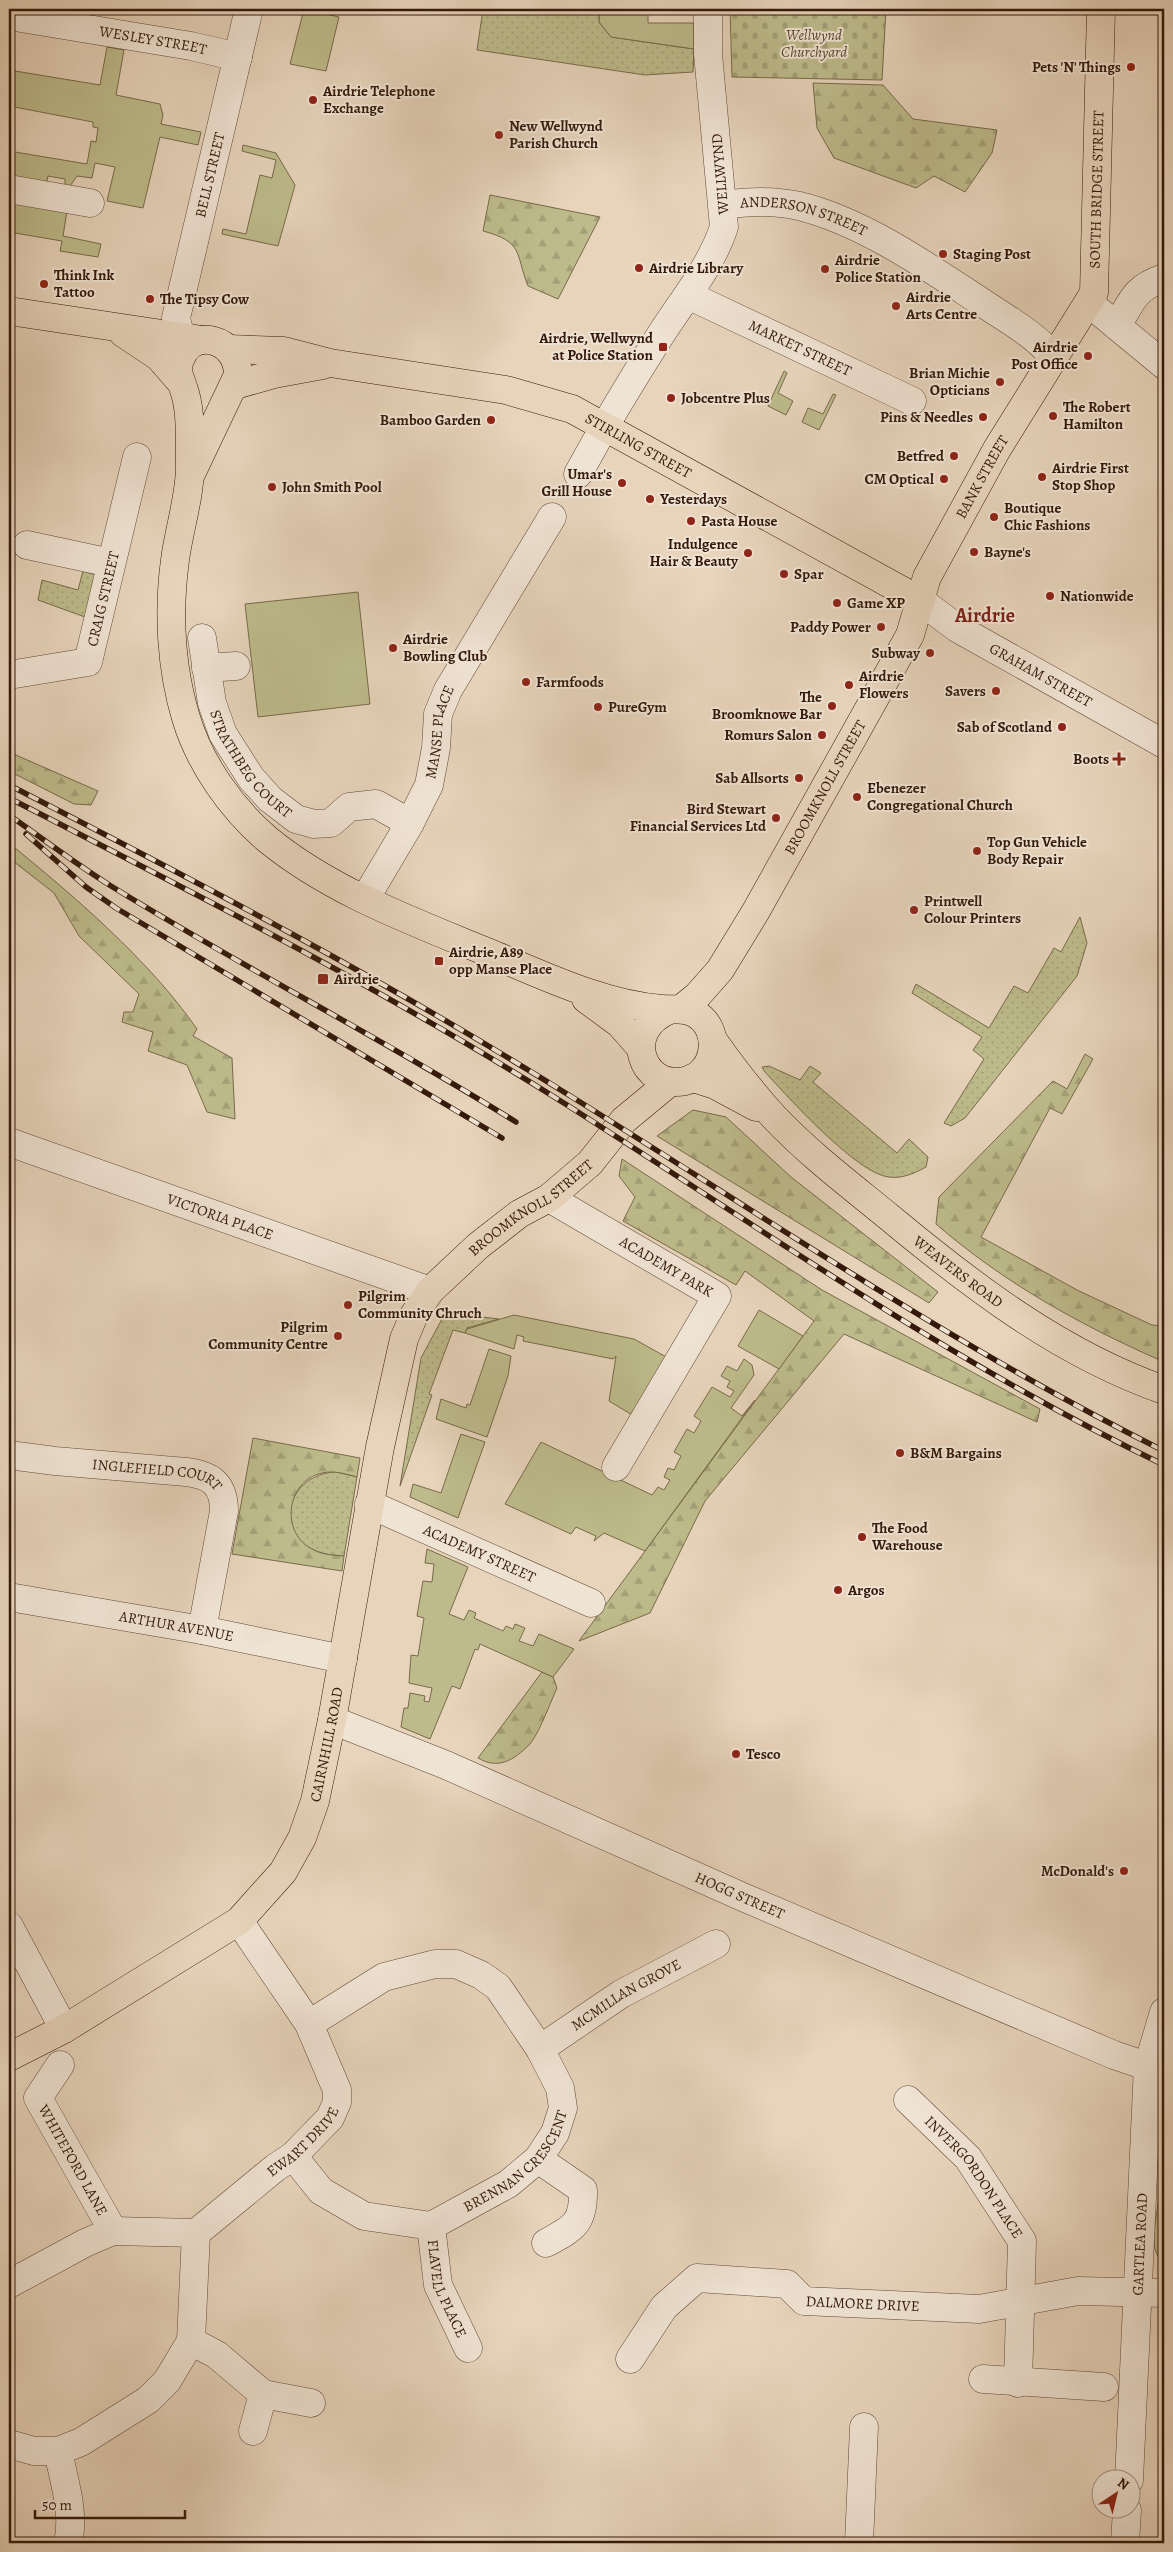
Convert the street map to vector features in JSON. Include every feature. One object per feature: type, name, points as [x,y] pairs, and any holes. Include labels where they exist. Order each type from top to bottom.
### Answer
[{"type":"main road","name":"SOUTH BRIDGE STREET","points":[[1054,358],[1089,302],[1095,281],[1101,9]]},
{"type":"main road","points":[[9,311],[221,343],[229,349],[238,366],[232,388],[190,476]]},
{"type":"main road","points":[[115,328],[159,357],[182,385],[202,400],[212,400],[232,388]]},
{"type":"main road","points":[[194,339],[182,356],[178,370],[189,414],[190,476],[175,560],[171,614],[181,697],[196,743],[208,766],[232,802],[264,836],[310,870],[365,899],[564,984],[646,1008],[675,1009],[694,1013],[711,1034],[713,1051],[709,1063],[703,1072],[682,1080],[660,1078],[650,1070],[631,1034],[606,1012],[564,984]]},
{"type":"main road","name":"STIRLING STREET","points":[[229,349],[284,351],[330,363],[526,394],[572,409],[921,601]]},
{"type":"main road","name":"BANK STREET","points":[[921,601],[928,577],[997,449],[1054,358]]},
{"type":"main road","name":"STIRLING STREET","points":[[232,388],[274,374],[330,363]]},
{"type":"main road","name":"BROOMKNOLL STREET","points":[[675,1009],[697,996],[720,970],[761,903],[892,670],[910,635],[921,601]]},
{"type":"main road","name":"BROOMKNOLL STREET","points":[[711,1034],[710,1001],[720,970]]},
{"type":"main road","points":[[642,1053],[642,1034],[648,1023],[657,1015],[675,1009]]},
{"type":"main road","name":"WEAVERS ROAD","points":[[711,1034],[740,1078],[775,1118],[815,1156],[932,1253],[994,1299],[1100,1362],[1164,1390]]},
{"type":"main road","name":"BROOMKNOLL STREET","points":[[430,1291],[504,1225],[548,1198],[590,1163],[624,1120],[641,1079],[642,1053]]},
{"type":"main road","name":"BROOMKNOLL STREET","points":[[624,1120],[682,1080]]},
{"type":"main road","name":"WEAVERS ROAD","points":[[682,1080],[739,1096],[775,1118]]},
{"type":"main road","name":"CAIRNHILL ROAD","points":[[9,2057],[64,2029],[239,1921],[283,1872],[302,1838],[315,1801],[332,1720],[369,1504],[404,1340],[414,1315],[430,1291]]},
{"type":"street","name":"BELL STREET","points":[[194,339],[179,331],[176,318],[249,9]]},
{"type":"street","name":"WELLWYND","points":[[604,426],[658,338],[688,295],[718,245],[724,228],[724,205],[710,82],[708,9]]},
{"type":"street","name":"WESLEY STREET","points":[[9,16],[190,46],[238,57]]},
{"type":"street","points":[[9,189],[90,203]]},
{"type":"street","name":"ANDERSON STREET","points":[[724,205],[769,200],[799,206],[856,226],[948,280],[1034,336],[1054,358]]},
{"type":"street","points":[[1117,326],[1136,293],[1146,284],[1164,278]]},
{"type":"street","name":"MARKET STREET","points":[[688,295],[912,402]]},
{"type":"street","points":[[1089,302],[1164,365]]},
{"type":"street","points":[[578,474],[604,426]]},
{"type":"street","name":"CRAIG STREET","points":[[9,675],[88,662],[137,458]]},
{"type":"street","name":"MANSE PLACE","points":[[365,899],[410,823],[433,772],[438,714],[448,690],[552,517]]},
{"type":"street","points":[[27,545],[111,563]]},
{"type":"street","name":"GRAHAM STREET","points":[[921,601],[957,628],[1164,744]]},
{"type":"street","name":"STRATHBEG COURT","points":[[202,638],[212,703],[223,734],[251,778],[270,799],[296,819],[314,824],[331,823],[349,807],[376,804],[410,823]]},
{"type":"street","points":[[206,668],[236,666]]},
{"type":"street","name":"VICTORIA PLACE","points":[[9,1142],[430,1291]]},
{"type":"street","name":"ACADEMY PARK","points":[[548,1198],[717,1296],[616,1467]]},
{"type":"street","name":"INGLEFIELD COURT","points":[[9,1455],[203,1474],[214,1481],[221,1494],[224,1511],[202,1630]]},
{"type":"street","name":"ACADEMY STREET","points":[[369,1504],[591,1603]]},
{"type":"street","name":"ARTHUR AVENUE","points":[[9,1597],[202,1630],[343,1659]]},
{"type":"street","name":"HOGG STREET","points":[[332,1720],[446,1765],[745,1898],[1114,2055],[1156,2069]]},
{"type":"street","name":"EWART DRIVE","points":[[196,2233],[275,2168],[293,2156],[330,2118],[337,2102],[337,2090],[310,2024],[239,1921]]},
{"type":"street","points":[[9,1926],[64,2029]]},
{"type":"street","name":"MCMILLAN GROVE","points":[[540,2049],[621,1994],[716,1944]]},
{"type":"street","name":"BRENNAN CRESCENT","points":[[310,2024],[384,1977],[434,1964],[456,1964],[498,1986],[540,2049],[560,2088],[563,2108],[555,2133],[538,2159],[508,2184],[431,2226]]},
{"type":"street","name":"GARTLEA ROAD","points":[[1129,2470],[1151,2292],[1141,2190],[1164,2012]]},
{"type":"street","name":"WHITEFORD LANE","points":[[60,2065],[38,2098],[113,2231]]},
{"type":"street","name":"INVERGORDON PLACE","points":[[908,2100],[968,2158],[1022,2241],[1018,2383]]},
{"type":"street","points":[[293,2156],[321,2191],[364,2216],[431,2226]]},
{"type":"street","points":[[538,2159],[583,2190],[584,2210],[570,2230],[546,2242]]},
{"type":"street","name":"FLAVELL PLACE","points":[[431,2226],[438,2285],[468,2348]]},
{"type":"street","points":[[9,2284],[85,2243],[113,2231],[196,2233],[191,2341],[167,2381],[148,2400],[80,2442],[58,2451],[34,2451],[9,2444]]},
{"type":"street","name":"DALMORE DRIVE","points":[[630,2359],[664,2307],[696,2278],[787,2284],[804,2300],[979,2309],[1078,2291],[1151,2292]]},
{"type":"street","points":[[191,2341],[217,2355],[263,2394],[311,2403]]},
{"type":"street","points":[[983,2379],[1018,2383],[1104,2387]]},
{"type":"street","points":[[253,2431],[263,2394]]},
{"type":"street","points":[[859,2543],[864,2427]]},
{"type":"street","points":[[58,2451],[70,2519],[68,2543]]},
{"type":"street","points":[[1125,2543],[1126,2520]]},
{"type":"green space","points":[[304,9],[339,17],[326,71],[290,64]]},
{"type":"green space","points":[[483,9],[600,9],[599,22],[611,37],[694,49],[693,72],[645,75],[477,50]]},
{"type":"green space","points":[[600,9],[648,9],[648,23],[694,23],[694,49],[611,37],[599,22]]},
{"type":"green space","name":"Wellwynd Churchyard","points":[[730,9],[886,9],[882,80],[732,77]]},
{"type":"green space","points":[[107,47],[124,50],[116,95],[160,104],[163,115],[161,124],[201,132],[198,145],[160,137],[143,208],[107,201],[115,167],[95,163],[92,178],[77,176],[70,186],[65,189],[65,179],[48,176],[46,187],[9,180],[9,151],[87,164],[91,141],[96,142],[98,128],[93,127],[93,122],[9,106],[9,70],[100,85]]},
{"type":"green space","points":[[813,83],[883,85],[913,119],[997,130],[992,153],[965,192],[934,176],[916,188],[834,158],[817,128]]},
{"type":"green space","points":[[243,145],[276,153],[295,185],[278,246],[222,234],[223,229],[246,234],[260,175],[272,178],[276,160],[242,151]]},
{"type":"green space","points":[[490,195],[600,217],[558,299],[528,286],[519,257],[512,245],[496,235],[483,231]]},
{"type":"green space","points":[[9,201],[67,211],[63,236],[101,244],[98,257],[60,251],[62,241],[9,232]]},
{"type":"green space","points":[[784,371],[787,373],[778,393],[793,401],[786,415],[768,406]]},
{"type":"green space","points":[[833,394],[836,395],[819,430],[802,422],[808,408],[823,414]]},
{"type":"green space","points":[[83,571],[96,575],[85,617],[38,600],[42,580],[78,590]]},
{"type":"green space","points":[[358,592],[370,704],[258,717],[245,604]]},
{"type":"green space","points":[[9,752],[98,791],[91,805],[74,804],[9,771]]},
{"type":"green space","points":[[9,843],[84,907],[157,978],[197,1029],[193,1036],[232,1058],[235,1119],[207,1112],[187,1065],[148,1051],[153,1032],[122,1022],[124,1012],[133,1012],[139,994],[79,936],[54,893],[9,858]]},
{"type":"green space","points":[[1080,917],[1087,943],[1077,976],[965,1118],[951,1126],[944,1123],[984,1059],[973,1050],[982,1037],[912,993],[916,984],[989,1028],[1014,986],[1028,993],[1054,948],[1061,952]]},
{"type":"green space","points":[[1085,1054],[1093,1059],[1062,1114],[1050,1108],[981,1237],[1079,1291],[1152,1325],[1164,1326],[1164,1362],[1103,1334],[1045,1302],[989,1265],[936,1224],[939,1197],[1053,1081],[1067,1089]]},
{"type":"green space","points":[[769,1066],[800,1080],[810,1066],[821,1073],[813,1082],[897,1153],[909,1139],[928,1157],[926,1167],[908,1175],[889,1177],[875,1173],[859,1163],[824,1133],[790,1099],[762,1067]]},
{"type":"green space","points":[[693,1110],[726,1117],[791,1177],[938,1292],[929,1303],[657,1136]]},
{"type":"green space","points":[[622,1159],[822,1290],[1040,1409],[1037,1422],[844,1334],[705,1501],[650,1613],[579,1641],[814,1321],[745,1271],[736,1285],[623,1221],[635,1197],[619,1176]]},
{"type":"green space","points":[[759,1310],[803,1336],[779,1369],[738,1346]]},
{"type":"green space","points":[[455,1314],[499,1319],[467,1328],[465,1333],[453,1330],[429,1394],[432,1395],[400,1486],[421,1358],[442,1319]]},
{"type":"green space","points":[[514,1315],[634,1339],[668,1358],[634,1416],[609,1401],[616,1356],[613,1359],[523,1341],[524,1337],[517,1335],[514,1349],[465,1333],[467,1329]]},
{"type":"green space","points":[[489,1349],[511,1356],[508,1376],[487,1437],[436,1419],[441,1399],[466,1408],[467,1404],[470,1405]]},
{"type":"green space","points":[[744,1359],[752,1365],[754,1375],[731,1408],[742,1416],[755,1400],[645,1551],[604,1533],[594,1541],[596,1536],[576,1527],[571,1534],[505,1504],[541,1442],[652,1495],[658,1487],[664,1490],[670,1480],[664,1477],[668,1468],[674,1470],[681,1456],[674,1452],[687,1429],[694,1433],[701,1421],[694,1416],[712,1387],[730,1397],[734,1391],[727,1387],[730,1381],[721,1376],[727,1366],[737,1371]]},
{"type":"green space","points":[[461,1434],[485,1442],[458,1518],[410,1497],[413,1484],[441,1493]]},
{"type":"green space","points":[[253,1438],[360,1458],[357,1477],[331,1472],[322,1473],[310,1478],[301,1486],[294,1497],[291,1508],[295,1532],[303,1542],[321,1553],[344,1556],[342,1571],[232,1554]]},
{"type":"green space","points":[[336,1472],[357,1477],[344,1556],[318,1552],[301,1542],[293,1530],[290,1518],[291,1505],[297,1493],[306,1482],[319,1475]]},
{"type":"green space","points":[[427,1549],[468,1567],[449,1614],[464,1620],[469,1610],[476,1613],[474,1618],[503,1631],[506,1626],[513,1629],[515,1624],[525,1628],[519,1641],[533,1646],[539,1634],[574,1649],[553,1677],[480,1644],[478,1650],[475,1649],[460,1689],[452,1686],[430,1739],[401,1727],[404,1708],[408,1708],[410,1693],[425,1696],[424,1701],[429,1702],[432,1688],[409,1683],[411,1655],[418,1656],[424,1618],[417,1616],[423,1581],[432,1582],[434,1564],[425,1563]]},
{"type":"green space","points":[[542,1672],[553,1677],[557,1688],[533,1740],[518,1755],[505,1762],[485,1762],[478,1758]]},
{"type":"green space","points":[[1158,2203],[1164,2203],[1164,2264],[1159,2258],[1154,2243]]},
{"type":"railway","points":[[9,785],[294,935],[434,1014],[572,1097],[937,1326],[1087,1411],[1164,1451]]},
{"type":"railway","points":[[9,798],[361,983],[567,1105],[934,1340],[1086,1426],[1164,1465]]},
{"type":"railway","points":[[9,815],[111,886],[466,1091],[516,1122]]},
{"type":"railway","points":[[26,834],[86,887],[116,908],[502,1138]]},
{"type":"place","name":"Pets 'N' Things","points":[[1131,67]]},
{"type":"place","name":"Airdrie Telephone Exchange","points":[[313,100]]},
{"type":"place","name":"New Wellwynd Parish Church","points":[[499,135]]},
{"type":"place","name":"Staging Post","points":[[943,254]]},
{"type":"place","name":"Airdrie Library","points":[[639,268]]},
{"type":"place","name":"Airdrie Police Station","points":[[825,269]]},
{"type":"place","name":"Think Ink Tattoo","points":[[44,284]]},
{"type":"place","name":"The Tipsy Cow","points":[[150,299]]},
{"type":"place","name":"Airdrie Arts Centre","points":[[896,306]]},
{"type":"place","name":"Airdrie, Wellwynd at Police Station","points":[[663,347]]},
{"type":"place","name":"Airdrie Post Office","points":[[1088,356]]},
{"type":"place","name":"Brian Michie Opticians","points":[[1000,382]]},
{"type":"place","name":"Jobcentre Plus","points":[[671,398]]},
{"type":"place","name":"The Robert Hamilton","points":[[1053,416]]},
{"type":"place","name":"Pins & Needles","points":[[983,417]]},
{"type":"place","name":"Bamboo Garden","points":[[491,420]]},
{"type":"place","name":"Betfred","points":[[954,456]]},
{"type":"place","name":"Airdrie First Stop Shop","points":[[1042,477]]},
{"type":"place","name":"CM Optical","points":[[944,479]]},
{"type":"place","name":"Umar's Grill House","points":[[622,483]]},
{"type":"place","name":"John Smith Pool","points":[[272,487]]},
{"type":"place","name":"Yesterdays","points":[[650,499]]},
{"type":"place","name":"Boutique Chic Fashions","points":[[994,517]]},
{"type":"place","name":"Pasta House","points":[[691,521]]},
{"type":"place","name":"Bayne's","points":[[974,552]]},
{"type":"place","name":"Indulgence Hair & Beauty","points":[[748,553]]},
{"type":"place","name":"Spar","points":[[784,574]]},
{"type":"place","name":"Nationwide","points":[[1050,596]]},
{"type":"place","name":"Game XP","points":[[837,603]]},
{"type":"place","name":"Paddy Power","points":[[881,627]]},
{"type":"place","name":"Airdrie Bowling Club","points":[[393,648]]},
{"type":"place","name":"Subway","points":[[930,653]]},
{"type":"place","name":"Farmfoods","points":[[526,682]]},
{"type":"place","name":"Airdrie Flowers","points":[[849,685]]},
{"type":"place","name":"Savers","points":[[996,691]]},
{"type":"place","name":"The Broomknowe Bar","points":[[832,706]]},
{"type":"place","name":"PureGym","points":[[598,707]]},
{"type":"place","name":"Sab of Scotland","points":[[1062,727]]},
{"type":"place","name":"Romurs Salon","points":[[822,735]]},
{"type":"place","name":"Boots","points":[[1119,759]]},
{"type":"place","name":"Sab Allsorts","points":[[799,778]]},
{"type":"place","name":"Ebenezer Congregational Church","points":[[857,797]]},
{"type":"place","name":"Bird Stewart Financial Services Ltd","points":[[776,818]]},
{"type":"place","name":"Top Gun Vehicle Body Repair","points":[[977,851]]},
{"type":"place","name":"Printwell Colour Printers","points":[[914,910]]},
{"type":"place","name":"Airdrie, A89 opp Manse Place","points":[[439,961]]},
{"type":"place","name":"Airdrie","points":[[323,979]]},
{"type":"place","name":"Pilgrim Community Chruch","points":[[348,1305]]},
{"type":"place","name":"Pilgrim Community Centre","points":[[338,1336]]},
{"type":"place","name":"B&M Bargains","points":[[900,1453]]},
{"type":"place","name":"The Food Warehouse","points":[[862,1537]]},
{"type":"place","name":"Argos","points":[[838,1590]]},
{"type":"place","name":"Tesco","points":[[736,1754]]},
{"type":"place","name":"McDonald's","points":[[1124,1871]]},
{"type":"district","name":"Airdrie","points":[[985,615]]}]
